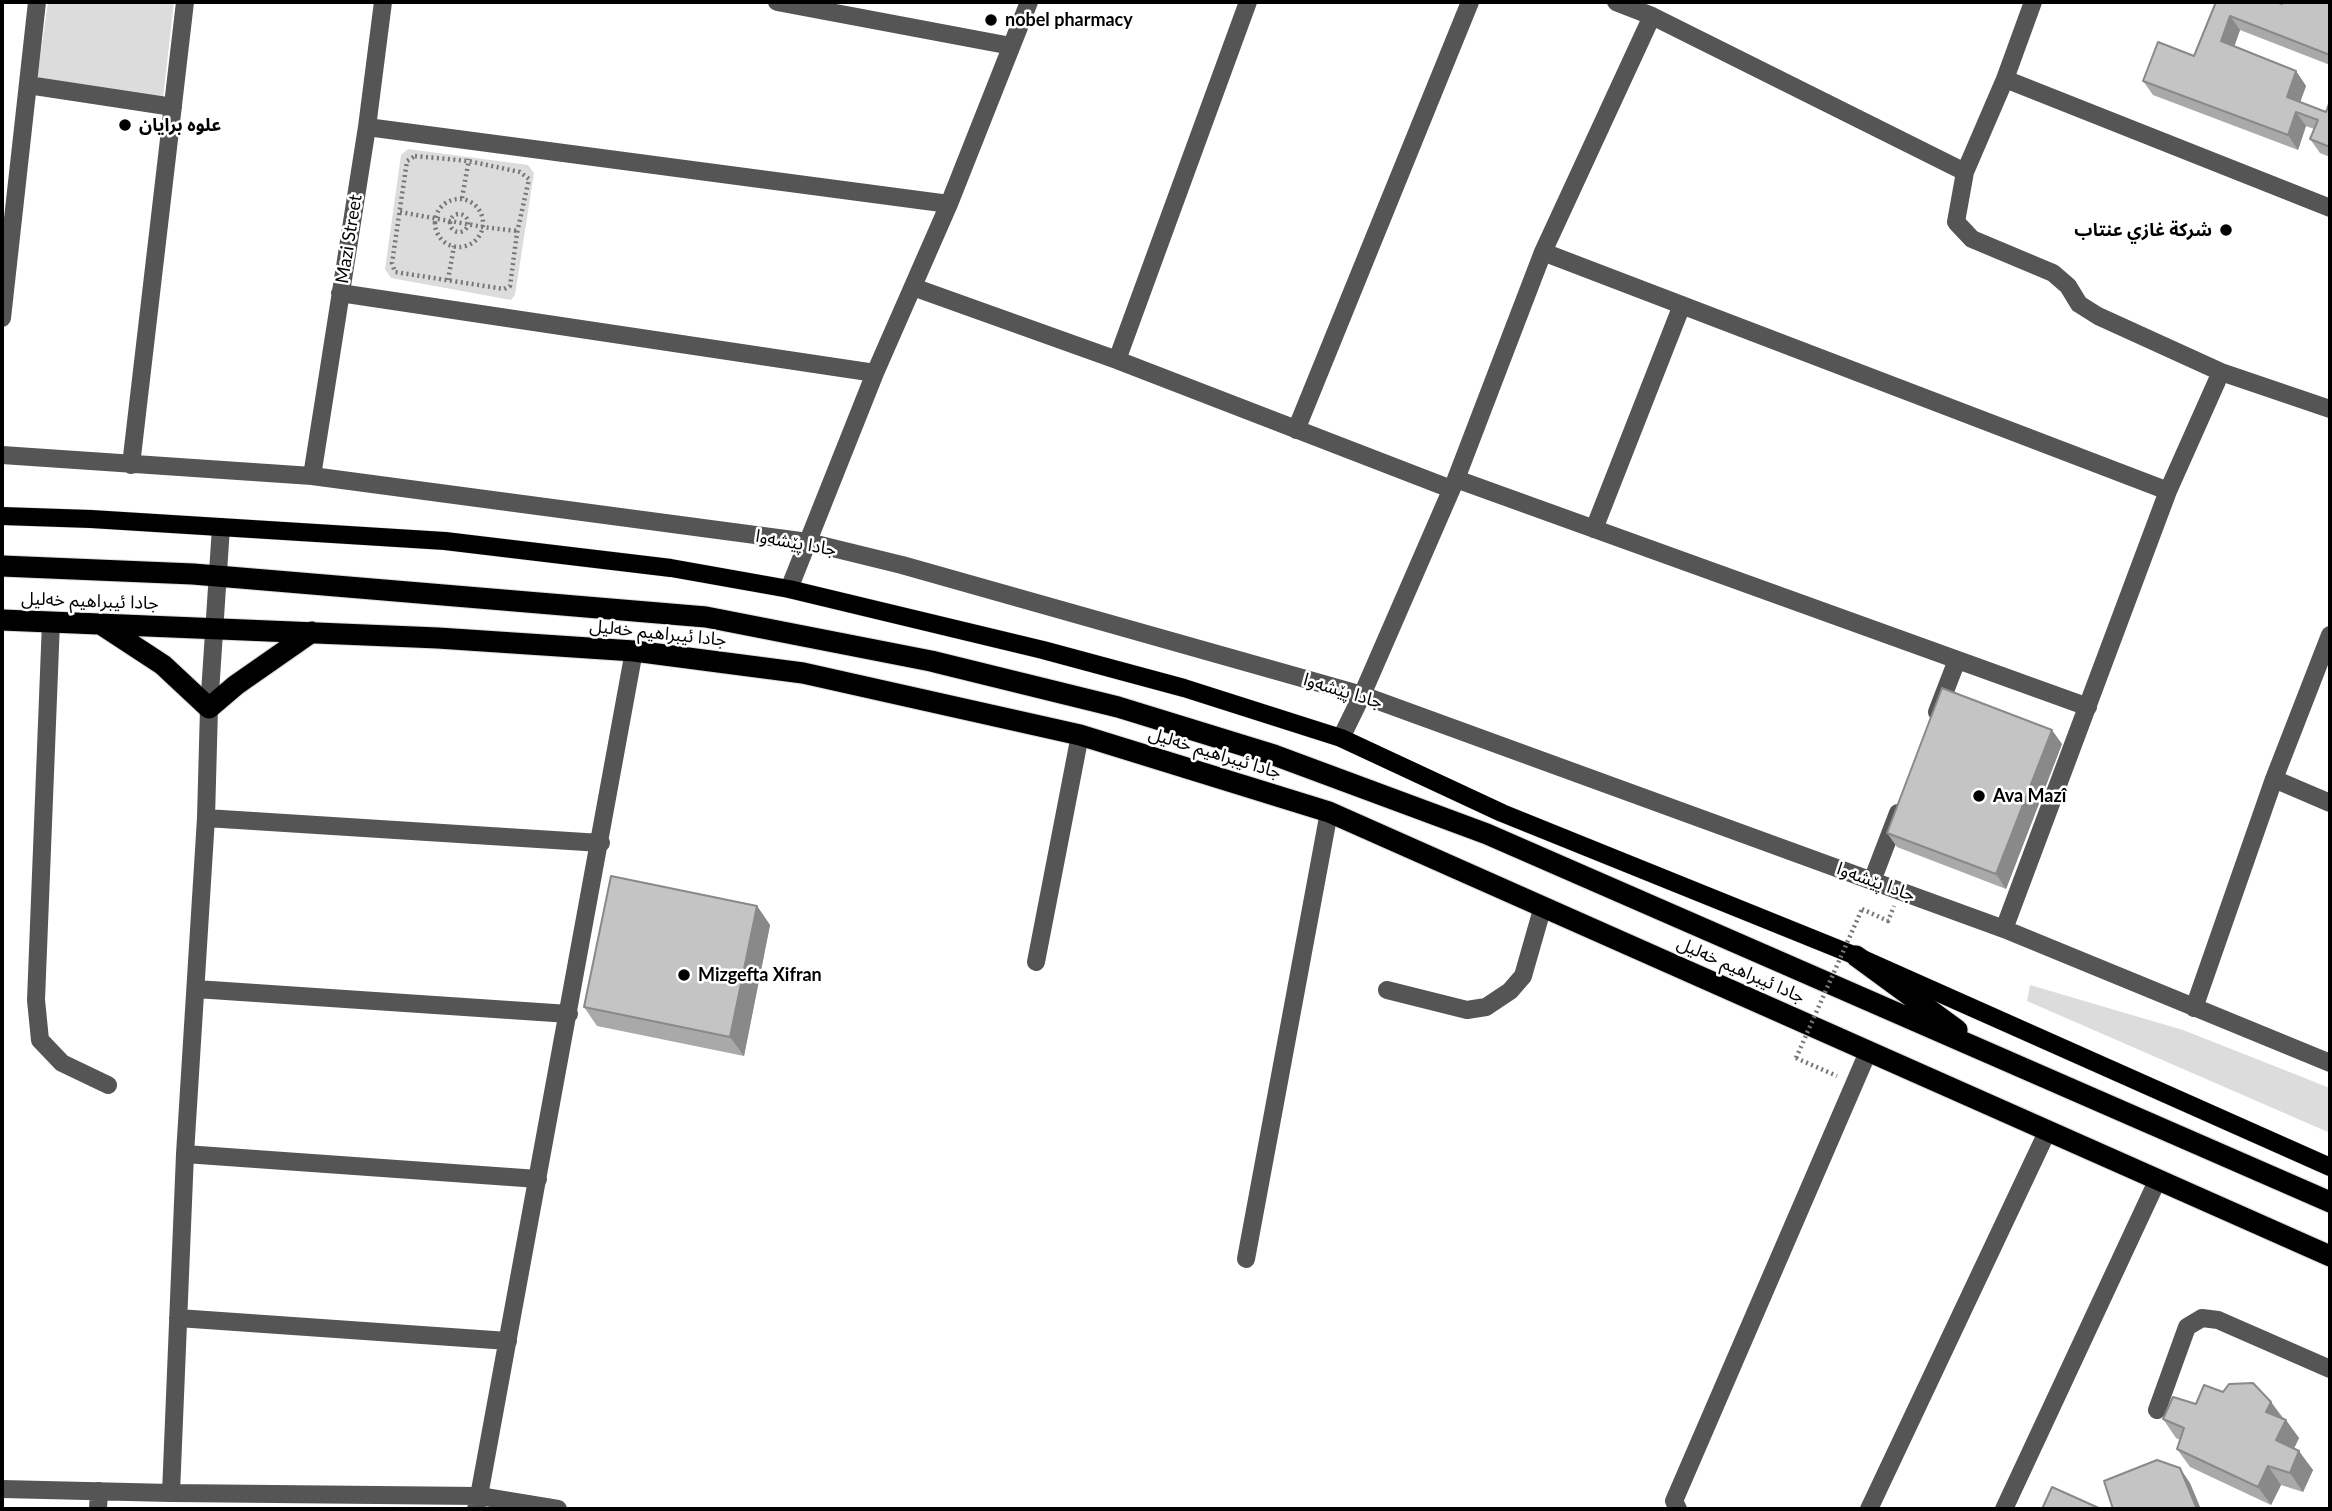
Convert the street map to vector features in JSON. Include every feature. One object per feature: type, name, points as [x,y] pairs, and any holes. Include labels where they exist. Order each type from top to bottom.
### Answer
[{"type":"highway","name":"جادا ئیبراهیم خەلیل","points":[[2,566],[218,576],[706,617],[932,661],[1118,707],[1275,755],[1487,834],[2330,1202]]},
{"type":"highway","name":"جادا ئیبراهیم خەلیل","points":[[2,620],[438,638],[635,651],[803,673],[1080,735],[1329,812],[2330,1256]]},
{"type":"highway","points":[[100,624],[163,665],[209,708],[236,685],[312,632]]},
{"type":"highway","points":[[1856,956],[1961,1033],[2006,1061]]},
{"type":"main road","points":[[2,516],[445,541],[671,568],[789,589],[1082,660],[1184,688],[1341,737],[1502,813],[1856,956],[2330,1167]]},
{"type":"street","points":[[2,318],[37,2]]},
{"type":"street","points":[[131,465],[185,2]]},
{"type":"street","name":"Mazi Street","points":[[312,476],[367,127],[383,2]]},
{"type":"street","points":[[777,2],[1011,46]]},
{"type":"street","points":[[789,589],[876,373],[949,204],[1029,2]]},
{"type":"street","points":[[1117,360],[1248,2]]},
{"type":"street","points":[[1296,430],[1470,2]]},
{"type":"street","points":[[1616,2],[1651,16],[1965,172]]},
{"type":"street","points":[[2033,2],[1965,172],[1956,222],[1972,239],[2053,273],[2068,286],[2079,304],[2098,316],[2221,372],[2330,409]]},
{"type":"street","points":[[1341,737],[1362,695],[1453,484],[1543,252],[1651,16]]},
{"type":"street","points":[[2004,79],[2330,208]]},
{"type":"street","points":[[28,85],[173,107]]},
{"type":"street","points":[[367,127],[949,204]]},
{"type":"street","points":[[1543,252],[2168,491]]},
{"type":"street","points":[[913,287],[1117,360],[1296,430],[1594,529],[2088,707]]},
{"type":"street","points":[[340,293],[876,373]]},
{"type":"street","points":[[1594,529],[1682,305]]},
{"type":"street","points":[[2004,929],[2168,491],[2221,372]]},
{"type":"street","name":"جادا پێشەوا","points":[[2,455],[312,476],[808,542],[915,569],[1362,695],[2004,929],[2330,1063]]},
{"type":"street","points":[[171,1493],[185,1154],[221,527]]},
{"type":"street","points":[[51,622],[36,1000],[40,1040],[62,1063],[108,1085]]},
{"type":"street","points":[[2194,1008],[2274,779],[2330,635]]},
{"type":"street","points":[[477,1502],[635,651]]},
{"type":"street","points":[[1932,725],[1957,660]]},
{"type":"street","points":[[1036,962],[1080,735]]},
{"type":"street","points":[[2274,779],[2330,803]]},
{"type":"street","points":[[1872,881],[1902,803]]},
{"type":"street","points":[[1246,1259],[1329,812]]},
{"type":"street","points":[[206,818],[601,843]]},
{"type":"street","points":[[1387,990],[1467,1010],[1486,1007],[1510,991],[1522,976],[1543,906]]},
{"type":"street","points":[[196,989],[569,1014]]},
{"type":"street","points":[[1672,1507],[1868,1052]]},
{"type":"street","points":[[1869,1509],[2048,1130]]},
{"type":"street","points":[[185,1154],[538,1179]]},
{"type":"street","points":[[2004,1509],[2158,1179]]},
{"type":"street","points":[[178,1318],[508,1341]]},
{"type":"street","points":[[2157,1410],[2188,1327],[2202,1318],[2218,1320],[2330,1369]]},
{"type":"street","points":[[2,1489],[98,1500],[171,1493],[260,1502],[477,1502],[558,1509]]},
{"type":"path","points":[[462,199],[471,141]]},
{"type":"path","points":[[415,156],[468,162],[520,172],[529,179],[510,286],[504,289],[395,272],[392,263],[407,162],[415,156]]},
{"type":"path","points":[[462,199],[476,206],[483,219],[483,227],[476,240],[462,247],[454,246],[440,238],[436,231],[435,218],[446,202],[462,199]]},
{"type":"path","points":[[400,212],[518,231]]},
{"type":"path","points":[[456,214],[462,214],[467,218],[468,225],[464,231],[457,232],[452,230],[450,221],[456,214]]},
{"type":"path","points":[[448,280],[454,246]]},
{"type":"path","points":[[1820,1069],[1796,1058],[1862,909],[1888,921]]},
{"type":"shaded area","points":[[48,2],[174,2],[163,98],[37,79]]},
{"type":"shaded area","points":[[408,149],[528,165],[534,173],[515,295],[511,300],[391,278],[385,269],[401,155]]},
{"type":"shaded area","points":[[2030,985],[2183,1030],[2330,1088],[2330,1133],[2027,1001]]},
{"type":"building","points":[[2216,2],[2330,2],[2330,55],[2230,16],[2221,41],[2296,71],[2287,97],[2326,112],[2330,101],[2330,147],[2310,139],[2318,120],[2296,112],[2288,135],[2143,81],[2158,42],[2194,56]]},
{"type":"building","name":"Ava Mazî","points":[[1942,688],[2052,730],[1996,874],[1887,833]]},
{"type":"building","name":"Mizgefta Xifran","points":[[611,876],[757,906],[730,1037],[584,1007]]},
{"type":"building","points":[[2253,1383],[2271,1402],[2266,1412],[2286,1420],[2276,1440],[2299,1451],[2290,1473],[2268,1466],[2258,1487],[2177,1449],[2184,1428],[2163,1419],[2173,1397],[2196,1404],[2204,1385],[2223,1392],[2229,1384]]},
{"type":"building","points":[[2157,1460],[2180,1468],[2197,1509],[2113,1509],[2104,1481]]},
{"type":"building","points":[[2052,1487],[2101,1509],[2042,1509]]},
{"type":"place","name":"nobel pharmacy","points":[[991,20]]},
{"type":"place","name":"علوه برايان","points":[[125,125]]},
{"type":"place","name":"شركة غازي عنتاب","points":[[2226,230]]},
{"type":"place","name":"Ava Mazî","points":[[1979,796]]},
{"type":"place","name":"Mizgefta Xifran","points":[[684,975]]}]
